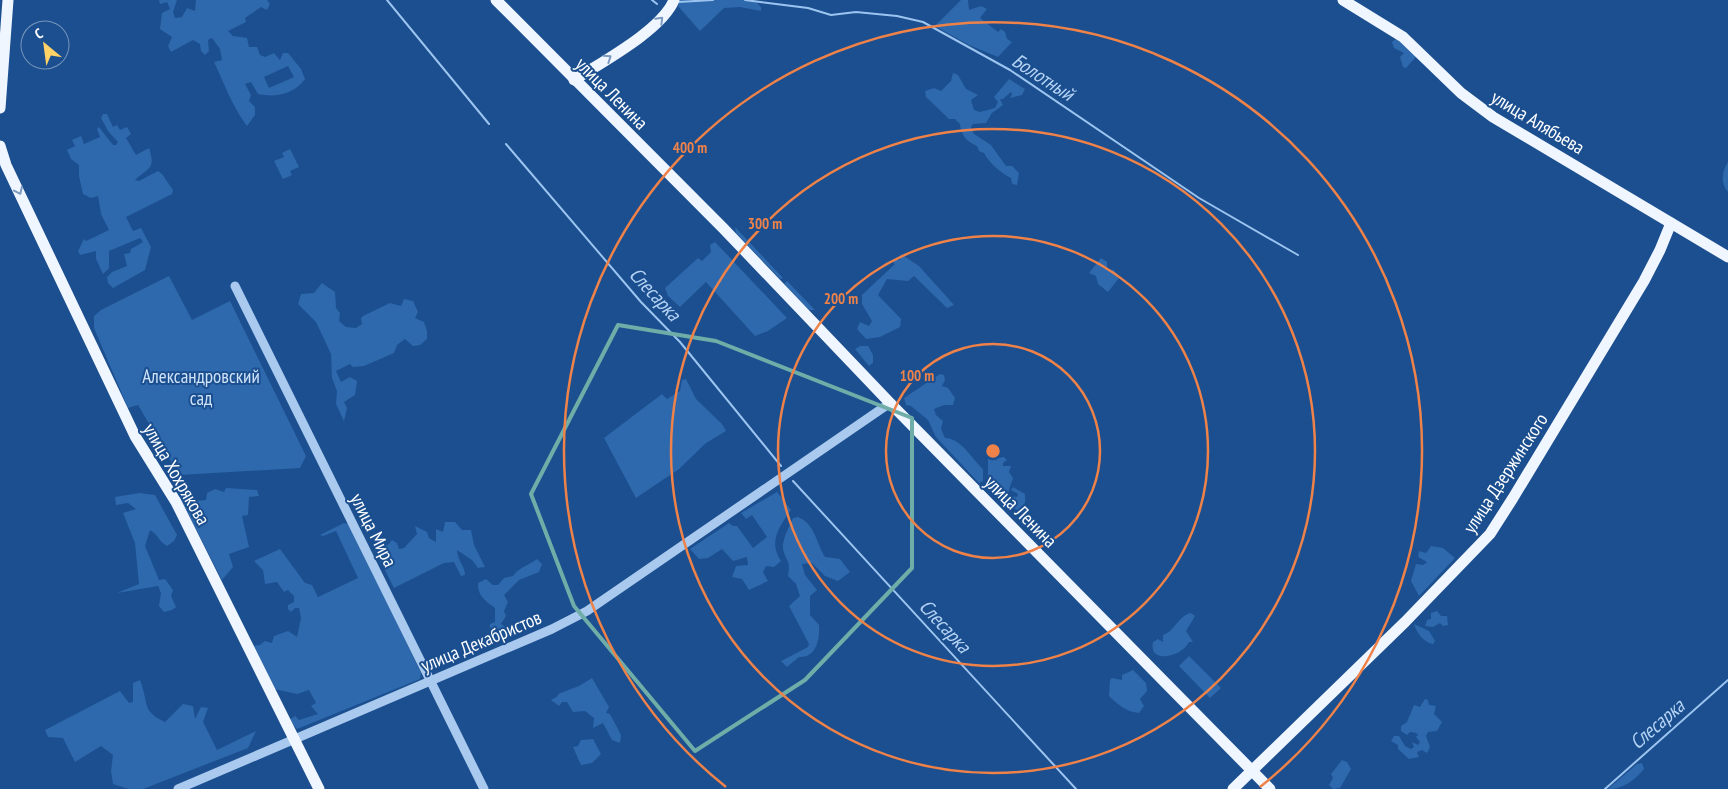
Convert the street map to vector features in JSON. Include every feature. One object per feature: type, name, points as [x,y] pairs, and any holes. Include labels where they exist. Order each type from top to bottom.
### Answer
[{"type":"main road","points":[[0,108],[8,0]]},
{"type":"main road","name":"улица Ленина","points":[[496,0],[723,228],[890,403],[1270,789]]},
{"type":"main road","points":[[574,80],[653,27],[666,14],[674,0]]},
{"type":"main road","name":"улица Алябьева","points":[[1343,0],[1404,37],[1461,93],[1493,117],[1728,257]]},
{"type":"main road","name":"улица Хохрякова","points":[[0,146],[6,165],[135,436],[176,502],[319,789]]},
{"type":"main road","name":"улица Дзержинского","points":[[1233,789],[1405,622],[1490,534],[1644,281],[1671,223]]},
{"type":"street","name":"улица Мира","points":[[235,286],[484,789]]},
{"type":"street","name":"улица Декабристов","points":[[178,789],[552,629],[587,611],[890,403]]},
{"type":"highlighted area","points":[[618,325],[716,341],[912,418],[912,568],[805,680],[695,751],[574,606],[531,494]]},
{"type":"green space","points":[[159,0],[177,0],[173,12],[175,18],[182,17],[187,8],[195,11],[196,0],[267,0],[270,4],[267,10],[261,7],[245,18],[246,22],[228,31],[233,36],[247,38],[249,47],[257,47],[260,55],[265,57],[274,53],[280,60],[283,53],[288,53],[301,69],[305,79],[296,88],[278,95],[258,94],[251,82],[245,84],[251,95],[249,101],[255,107],[255,115],[247,126],[233,103],[214,62],[222,60],[220,49],[212,38],[208,40],[209,51],[205,55],[201,51],[200,44],[193,40],[171,52],[168,46],[172,37],[160,29],[162,13],[170,9],[167,2],[160,4]],"holes":[[[288,66],[294,77],[269,88],[264,77]]]},
{"type":"green space","points":[[679,0],[750,0],[756,2],[761,7],[761,11],[740,7],[724,8],[700,31],[678,6]]},
{"type":"green space","points":[[961,0],[968,0],[969,10],[981,6],[987,9],[980,18],[998,32],[1001,29],[1005,32],[1007,39],[1012,42],[998,57],[969,45],[935,26]]},
{"type":"green space","points":[[1396,39],[1413,50],[1416,57],[1406,68],[1403,67],[1400,57],[1404,53],[1394,48],[1392,42]]},
{"type":"green space","points":[[953,73],[958,75],[966,89],[978,95],[971,100],[974,110],[980,112],[995,108],[998,102],[994,97],[1009,79],[1025,89],[1022,95],[1010,98],[1011,92],[1003,99],[1000,99],[1003,105],[992,113],[986,123],[973,124],[971,127],[974,134],[991,145],[1006,166],[1012,166],[1019,173],[1017,185],[1012,184],[1011,178],[996,167],[984,153],[979,151],[977,146],[967,140],[963,135],[960,124],[955,119],[949,119],[926,97],[925,91],[934,88],[941,91],[951,81]]},
{"type":"green space","points":[[103,114],[107,114],[113,127],[117,125],[120,130],[127,127],[131,134],[126,138],[136,155],[149,148],[152,160],[150,167],[135,180],[139,181],[158,171],[173,190],[172,194],[126,217],[133,231],[141,228],[151,247],[145,270],[113,288],[108,283],[107,277],[112,272],[127,266],[124,254],[130,253],[131,249],[143,242],[140,238],[109,251],[109,268],[103,274],[96,259],[96,251],[80,255],[78,251],[84,239],[86,241],[109,230],[101,214],[98,196],[91,198],[83,194],[79,176],[79,165],[71,159],[67,150],[75,146],[72,140],[81,136],[84,144],[100,137],[97,129],[99,127],[113,145],[116,145],[118,142],[108,131],[101,118]]},
{"type":"green space","points":[[290,149],[299,167],[290,171],[292,175],[283,179],[274,161],[284,157],[282,153]]},
{"type":"green space","points":[[1728,162],[1728,192],[1725,189],[1723,177],[1724,169]]},
{"type":"green space","points":[[735,228],[783,278],[780,279],[736,233]]},
{"type":"green space","points":[[715,242],[787,318],[768,331],[755,336],[706,282],[680,307],[668,296],[665,288],[698,258],[702,261],[711,252],[710,245]]},
{"type":"green space","points":[[901,254],[919,266],[954,305],[947,308],[914,276],[908,281],[887,279],[878,295],[901,319],[900,327],[880,337],[866,339],[857,329],[860,322],[869,326],[872,321],[862,304],[862,295],[895,264],[892,261],[894,259],[900,260]]},
{"type":"green space","points":[[1101,258],[1107,262],[1107,270],[1114,270],[1119,278],[1108,292],[1098,284],[1096,276],[1089,273]]},
{"type":"green space","name":"Александровский сад","points":[[169,276],[192,320],[230,301],[306,456],[300,468],[179,475],[138,405],[128,408],[94,328],[94,316],[101,310]]},
{"type":"green space","points":[[787,281],[815,310],[809,310],[784,284]]},
{"type":"green space","points":[[322,283],[335,292],[336,308],[340,313],[339,321],[346,327],[356,328],[362,324],[361,318],[363,316],[390,303],[401,306],[404,299],[413,301],[418,312],[415,318],[424,322],[427,331],[427,339],[420,345],[413,346],[405,339],[397,345],[394,353],[364,366],[353,367],[350,364],[336,371],[341,382],[350,377],[357,381],[355,395],[344,402],[347,408],[344,421],[336,404],[337,391],[332,378],[331,354],[316,322],[298,304],[301,294],[314,293]]},
{"type":"green space","points":[[860,346],[868,346],[873,355],[873,363],[869,366],[855,349]]},
{"type":"green space","points":[[940,374],[944,375],[945,380],[942,386],[948,388],[955,398],[953,405],[944,405],[934,409],[936,415],[943,421],[941,429],[945,438],[956,441],[961,445],[983,469],[983,481],[979,483],[936,437],[928,420],[911,406],[906,405],[904,398]]},
{"type":"green space","points":[[686,379],[696,399],[722,424],[726,431],[706,443],[679,469],[636,498],[604,438],[662,394],[667,399],[680,391],[682,380]]},
{"type":"green space","points":[[988,449],[991,459],[1004,457],[1007,460],[1003,463],[1003,466],[1011,466],[1009,472],[1013,478],[1007,496],[1017,497],[1018,494],[1011,490],[1013,487],[1025,494],[1025,503],[1018,510],[1011,507],[1006,499],[1002,499],[988,485]]},
{"type":"green space","points":[[226,488],[257,490],[259,496],[249,497],[248,515],[242,516],[249,547],[229,554],[233,567],[222,580],[176,490],[186,493],[194,501],[206,500],[207,493],[215,489],[224,492]]},
{"type":"green space","points":[[777,492],[791,510],[779,529],[775,541],[777,554],[781,561],[774,567],[766,566],[763,572],[768,581],[749,590],[742,579],[732,577],[736,566],[748,565],[747,557],[733,561],[722,549],[708,558],[699,559],[690,549],[729,523],[737,526],[753,548],[767,537],[752,515],[746,519],[741,513]]},
{"type":"green space","points":[[139,493],[155,495],[177,535],[174,541],[167,546],[150,530],[145,546],[159,580],[165,579],[173,590],[171,596],[176,607],[164,612],[159,606],[161,593],[158,586],[117,593],[139,584],[135,543],[123,513],[136,509],[128,503],[116,505],[115,497]]},
{"type":"green space","points":[[798,517],[804,520],[812,529],[825,557],[840,559],[850,572],[838,581],[825,576],[812,563],[802,564],[805,575],[817,590],[810,596],[810,615],[819,625],[819,636],[814,651],[799,657],[787,667],[781,661],[808,647],[809,644],[789,606],[800,596],[796,584],[788,576],[789,564],[783,549],[785,537],[793,518]]},
{"type":"green space","points":[[445,522],[455,522],[462,530],[471,530],[474,545],[485,567],[478,568],[472,560],[457,550],[465,575],[461,576],[454,562],[444,563],[394,588],[373,547],[377,544],[388,545],[392,540],[397,543],[399,549],[404,548],[417,534],[415,526],[427,532],[429,538],[436,542],[436,529],[443,532]]},
{"type":"green space","points":[[344,523],[349,524],[421,673],[420,679],[297,729],[289,720],[295,716],[299,720],[318,714],[311,706],[316,703],[309,690],[297,694],[274,689],[252,646],[260,645],[265,641],[272,643],[274,636],[288,631],[297,637],[301,618],[299,608],[295,608],[291,612],[288,609],[288,605],[294,602],[294,596],[288,590],[284,592],[277,582],[265,584],[263,570],[254,561],[280,549],[305,583],[312,585],[318,597],[358,578],[336,531],[323,536],[320,535]]},
{"type":"green space","points":[[1431,546],[1443,548],[1455,558],[1419,596],[1411,581],[1416,564],[1423,565],[1427,562],[1418,557],[1419,551],[1426,553]]},
{"type":"green space","points":[[537,559],[542,564],[539,572],[519,580],[504,595],[508,602],[504,611],[506,616],[501,624],[511,631],[509,636],[503,637],[490,628],[490,624],[495,622],[495,608],[485,601],[479,591],[478,583],[486,579],[493,585],[498,585],[504,578],[513,576]]},
{"type":"green space","points":[[1437,611],[1441,616],[1447,616],[1448,625],[1443,626],[1440,623],[1433,627],[1425,626],[1427,620],[1431,619],[1431,613]]},
{"type":"green space","points":[[1191,613],[1195,616],[1186,631],[1193,642],[1189,642],[1173,655],[1160,656],[1155,654],[1153,642],[1158,639],[1163,642],[1163,635],[1171,630],[1183,617]]},
{"type":"green space","points":[[1414,624],[1429,631],[1435,641],[1433,644],[1421,637]]},
{"type":"green space","points":[[1189,656],[1221,688],[1210,698],[1179,666]]},
{"type":"green space","points":[[1133,670],[1146,683],[1147,691],[1140,699],[1144,706],[1139,713],[1123,708],[1109,696],[1110,680],[1112,678],[1122,680],[1122,675]]},
{"type":"green space","points":[[592,678],[609,707],[606,713],[610,714],[621,735],[620,743],[612,740],[603,723],[593,728],[594,718],[585,711],[573,712],[567,702],[562,702],[559,706],[551,700],[558,696],[558,694],[579,686]]},
{"type":"green space","points":[[140,680],[147,706],[157,718],[165,722],[183,704],[193,706],[195,719],[201,707],[208,708],[203,722],[217,750],[256,731],[248,748],[143,789],[129,789],[113,784],[111,771],[113,755],[101,746],[75,762],[63,738],[48,737],[45,730],[120,691],[129,703],[133,702],[133,683]]},
{"type":"green space","points":[[1425,699],[1428,700],[1429,705],[1436,706],[1434,714],[1442,722],[1437,731],[1428,732],[1426,736],[1430,747],[1427,753],[1422,750],[1417,752],[1419,757],[1409,759],[1398,749],[1398,745],[1391,741],[1394,736],[1399,736],[1405,746],[1411,749],[1414,747],[1412,742],[1418,745],[1420,742],[1416,737],[1418,735],[1410,732],[1407,735],[1401,731],[1401,726],[1407,722],[1414,705],[1420,707]]},
{"type":"green space","points":[[593,739],[601,754],[592,763],[581,765],[573,747],[578,746],[581,740]]},
{"type":"green space","points":[[1342,760],[1347,762],[1351,769],[1340,788],[1333,789],[1329,785],[1333,778],[1331,774]]},
{"type":"green space","points":[[1642,763],[1644,769],[1632,781],[1619,788],[1608,789],[1637,764]]},
{"type":"waterway","name":"Слесарка","points":[[387,0],[489,124]]},
{"type":"waterway","name":"Болотный","points":[[652,0],[657,4]]},
{"type":"waterway","name":"Болотный","points":[[678,2],[713,0]]},
{"type":"waterway","name":"Болотный","points":[[745,0],[808,8],[831,15],[856,12],[897,16],[923,22],[1010,70],[1199,198],[1298,255]]},
{"type":"waterway","name":"Слесарка","points":[[506,144],[641,302],[680,342],[781,466]]},
{"type":"waterway","name":"Слесарка","points":[[793,481],[1076,789]]},
{"type":"waterway","name":"Слесарка","points":[[1605,789],[1728,680]]}]
